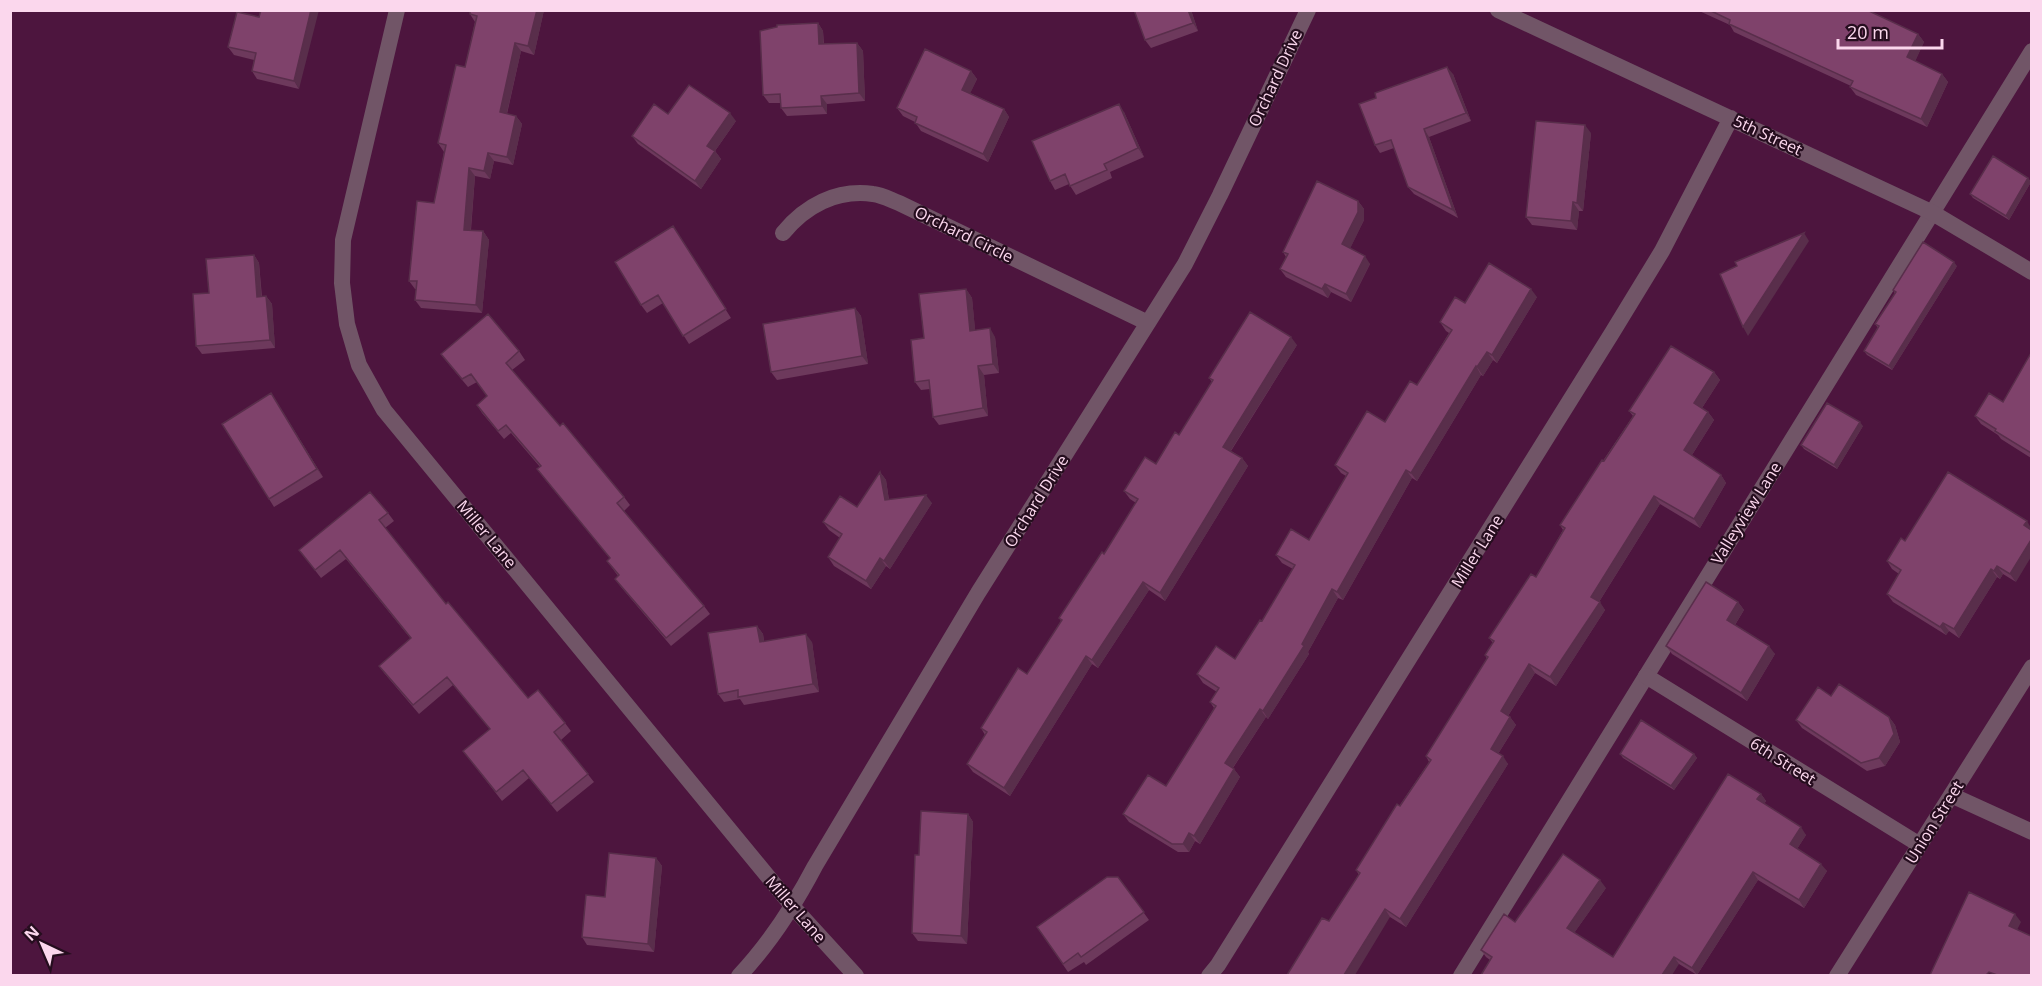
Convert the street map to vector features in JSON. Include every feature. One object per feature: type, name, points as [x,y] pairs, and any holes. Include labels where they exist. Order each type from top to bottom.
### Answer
[{"type":"street","name":"Miller Lane","points":[[397,10],[343,240],[344,303],[347,324],[359,365],[384,410],[793,907],[856,975]]},
{"type":"street","name":"Orchard Drive","points":[[739,975],[756,958],[793,907],[815,866],[972,603],[1185,264],[1308,10]]},
{"type":"street","name":"5th Street","points":[[1498,10],[1931,212],[2031,272]]},
{"type":"street","name":"Valleyview Lane","points":[[1461,975],[2031,51]]},
{"type":"street","name":"Miller Lane","points":[[1209,975],[1225,955],[1662,251],[1731,118]]},
{"type":"street","name":"Orchard Circle","points":[[783,233],[795,218],[817,202],[843,194],[874,194],[899,203],[1148,323]]},
{"type":"street","name":"Union Street","points":[[1837,975],[2031,667]]},
{"type":"street","name":"6th Street","points":[[1646,676],[1920,845]]},
{"type":"street","points":[[1951,795],[2031,832]]},
{"type":"building","points":[[261,10],[311,10],[294,81],[252,71],[256,53],[228,47],[237,12],[259,17]]},
{"type":"building","points":[[470,10],[537,10],[528,46],[515,43],[500,112],[516,116],[507,157],[488,153],[484,171],[469,168],[464,230],[483,231],[476,305],[415,300],[417,281],[409,281],[417,201],[434,203],[446,145],[438,143],[456,65],[465,67],[477,16],[470,14]]},
{"type":"building","points":[[1134,10],[1188,10],[1193,23],[1145,40]]},
{"type":"building","points":[[1709,10],[1867,10],[1918,34],[1907,57],[1942,74],[1921,119],[1850,87],[1853,81],[1729,24],[1730,20]]},
{"type":"building","points":[[818,23],[819,44],[857,43],[859,93],[821,96],[822,106],[781,108],[780,94],[763,95],[760,31],[777,27],[777,25]]},
{"type":"building","points":[[925,49],[971,71],[962,90],[1004,109],[983,154],[915,123],[917,117],[897,108]]},
{"type":"building","points":[[1447,67],[1466,113],[1424,129],[1453,210],[1408,187],[1391,140],[1375,145],[1359,104],[1376,98],[1375,93]]},
{"type":"building","points":[[689,85],[730,113],[707,146],[715,151],[695,181],[632,136],[654,104],[668,114]]},
{"type":"building","points":[[1119,104],[1138,148],[1104,164],[1107,170],[1070,186],[1065,174],[1050,181],[1032,141]]},
{"type":"building","points":[[1536,121],[1585,125],[1577,203],[1573,202],[1571,221],[1526,217]]},
{"type":"building","points":[[1993,156],[2028,178],[2006,216],[1970,194]]},
{"type":"building","points":[[1317,181],[1358,201],[1358,212],[1342,244],[1365,256],[1346,294],[1325,284],[1322,289],[1280,269],[1288,254],[1283,252]]},
{"type":"building","points":[[673,226],[726,309],[683,336],[658,295],[641,305],[615,262]]},
{"type":"building","points":[[1804,233],[1743,327],[1720,274],[1737,266],[1735,262]]},
{"type":"building","points":[[1923,242],[1954,262],[1889,366],[1864,351],[1879,326],[1875,324],[1896,292],[1893,290]]},
{"type":"building","points":[[254,255],[257,297],[266,296],[270,340],[196,346],[193,294],[209,293],[206,259]]},
{"type":"building","points":[[1489,263],[1531,289],[1492,355],[1487,352],[1476,366],[1411,473],[1406,470],[1337,592],[1332,589],[1302,644],[1304,646],[1263,711],[1260,709],[1225,763],[1234,769],[1194,836],[1189,833],[1183,844],[1172,844],[1123,814],[1148,775],[1166,786],[1216,706],[1210,702],[1219,688],[1197,674],[1216,646],[1235,659],[1260,620],[1262,621],[1295,565],[1276,555],[1291,529],[1309,540],[1348,473],[1335,465],[1367,411],[1385,422],[1410,381],[1417,385],[1452,330],[1440,322],[1455,297],[1465,303]]},
{"type":"building","points":[[966,289],[970,331],[990,328],[993,364],[978,366],[983,408],[933,417],[929,380],[915,382],[911,340],[924,338],[919,294]]},
{"type":"building","points":[[855,308],[862,356],[771,372],[763,324]]},
{"type":"building","points":[[1250,312],[1291,337],[1223,447],[1242,458],[1160,593],[1143,582],[1092,660],[1086,656],[1004,788],[967,764],[987,732],[981,728],[1018,668],[1027,674],[1062,620],[1059,618],[1102,552],[1104,554],[1138,499],[1124,491],[1145,457],[1156,464],[1175,432],[1179,435],[1213,380],[1209,378]]},
{"type":"building","points":[[488,314],[519,351],[506,363],[560,426],[563,423],[624,497],[617,503],[704,606],[666,638],[615,579],[619,575],[607,561],[610,558],[537,469],[541,466],[506,425],[498,431],[477,405],[487,396],[471,374],[462,379],[441,354]]},
{"type":"building","points":[[1671,346],[1714,372],[1694,403],[1708,412],[1684,450],[1721,475],[1694,519],[1654,496],[1591,597],[1600,602],[1550,677],[1529,664],[1501,711],[1510,717],[1491,749],[1503,756],[1400,919],[1385,909],[1344,975],[1287,975],[1322,918],[1329,921],[1360,873],[1356,870],[1397,804],[1400,806],[1431,760],[1426,756],[1488,657],[1485,655],[1494,641],[1489,638],[1531,574],[1536,577],[1565,528],[1560,525],[1635,414],[1629,411]]},
{"type":"building","points":[[2031,353],[2031,453],[1975,416],[1989,393],[2003,402]]},
{"type":"building","points":[[271,393],[317,469],[269,499],[222,424]]},
{"type":"building","points":[[1827,403],[1860,422],[1834,465],[1801,445]]},
{"type":"building","points":[[880,472],[885,500],[926,495],[884,561],[880,558],[866,581],[828,557],[842,534],[823,522],[840,496],[857,507]]},
{"type":"building","points":[[1948,472],[2027,521],[2024,525],[2031,530],[2031,540],[2010,574],[1997,566],[1994,571],[1991,569],[1954,629],[1943,623],[1940,627],[1887,594],[1901,570],[1887,561],[1901,538],[1905,541]]},
{"type":"building","points":[[370,492],[388,513],[379,520],[446,604],[448,602],[528,698],[538,690],[565,723],[554,732],[588,774],[551,804],[523,770],[496,792],[463,751],[490,729],[447,677],[413,705],[379,666],[411,638],[340,550],[315,570],[299,550]]},
{"type":"building","points":[[1706,582],[1738,602],[1727,620],[1769,646],[1741,693],[1666,646]]},
{"type":"building","points":[[757,626],[760,642],[806,634],[813,684],[738,697],[738,690],[718,694],[708,633]]},
{"type":"building","points":[[1839,684],[1889,717],[1894,734],[1879,758],[1861,763],[1796,720],[1818,687],[1831,696]]},
{"type":"building","points":[[1641,720],[1694,754],[1671,786],[1620,754]]},
{"type":"building","points":[[1728,774],[1761,794],[1757,799],[1801,827],[1790,844],[1821,864],[1799,900],[1753,872],[1692,968],[1674,957],[1662,975],[1481,975],[1492,957],[1481,950],[1504,914],[1515,922],[1563,854],[1600,880],[1567,928],[1613,957]]},
{"type":"building","points":[[921,811],[968,814],[961,936],[912,933],[915,855],[919,855]]},
{"type":"building","points":[[609,853],[656,858],[648,944],[582,937],[586,895],[605,897]]},
{"type":"building","points":[[1107,877],[1118,877],[1144,912],[1081,957],[1078,953],[1063,964],[1037,927]]},
{"type":"building","points":[[1969,892],[2015,914],[2009,926],[2031,936],[2031,975],[1997,975],[1989,972],[1986,975],[1930,975]]}]
